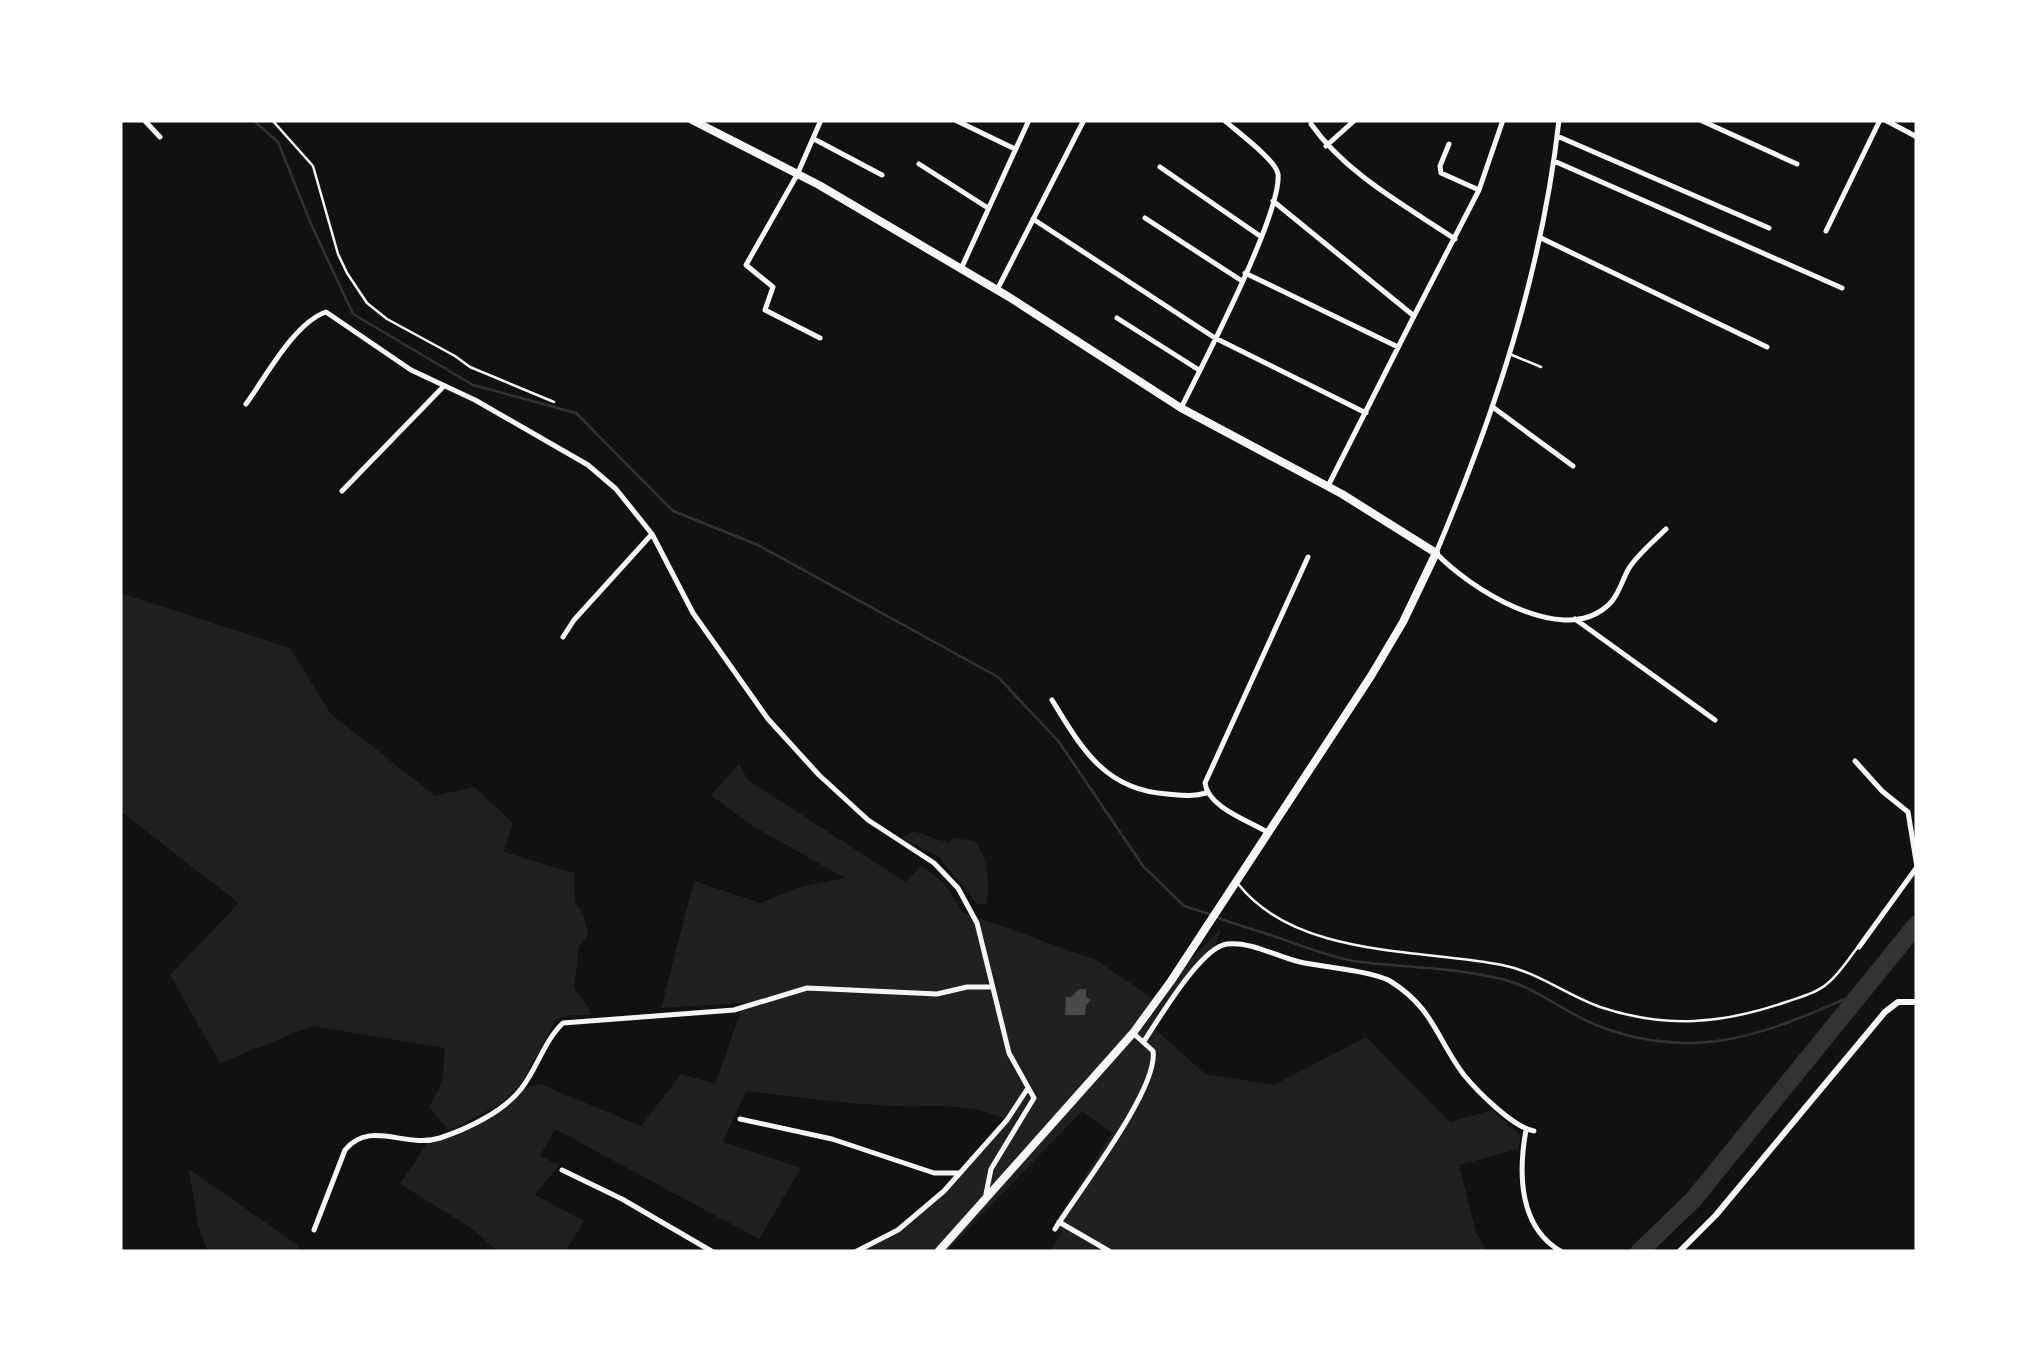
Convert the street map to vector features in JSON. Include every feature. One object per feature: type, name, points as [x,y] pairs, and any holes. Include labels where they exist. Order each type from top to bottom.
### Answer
[{"type":"main road","points":[[692,120],[961,269],[1182,408],[1328,486],[1436,552],[1371,676],[1209,928],[1133,1033],[938,1252]]},
{"type":"street","points":[[144,120],[160,137]]},
{"type":"street","points":[[820,338],[765,310],[773,287],[746,265],[797,175],[821,120]]},
{"type":"street","points":[[961,269],[1029,120]]},
{"type":"street","points":[[997,290],[1084,120]]},
{"type":"street","points":[[1182,408],[1242,281],[1273,200],[1277,169],[1224,120]]},
{"type":"street","points":[[1326,146],[1355,120]]},
{"type":"street","points":[[1328,486],[1480,190],[1503,120]]},
{"type":"street","points":[[1559,120],[1541,238],[1511,354],[1494,408],[1436,552],[1463,578],[1513,608],[1575,619],[1715,720]]},
{"type":"street","points":[[1700,120],[1796,164]]},
{"type":"street","points":[[1826,231],[1883,120],[1917,137]]},
{"type":"street","points":[[957,121],[1016,149]]},
{"type":"street","points":[[1311,124],[1326,146],[1391,197],[1456,239]]},
{"type":"street","points":[[1558,136],[1769,228]]},
{"type":"street","points":[[813,138],[882,175]]},
{"type":"street","points":[[1449,144],[1441,173],[1480,190]]},
{"type":"street","points":[[1554,162],[1842,288]]},
{"type":"street","points":[[919,164],[989,208]]},
{"type":"street","points":[[1160,167],[1260,236]]},
{"type":"street","points":[[1273,200],[1414,316]]},
{"type":"street","points":[[1144,218],[1242,281]]},
{"type":"street","points":[[1033,219],[1215,338],[1366,414]]},
{"type":"street","points":[[1541,238],[1767,347]]},
{"type":"street","points":[[1245,272],[1398,347]]},
{"type":"street","points":[[246,404],[296,334],[326,312],[411,370],[475,400],[588,465],[616,489],[652,534],[693,614],[768,719],[819,775],[868,820],[934,863],[958,888],[978,923],[1009,1053],[1034,1098],[991,1168],[986,1198]]},
{"type":"street","points":[[1118,318],[1200,370]]},
{"type":"street","points":[[342,491],[443,388]]},
{"type":"street","points":[[1494,408],[1574,466]]},
{"type":"street","points":[[1575,619],[1604,610],[1633,562],[1666,529]]},
{"type":"street","points":[[563,637],[652,534]]},
{"type":"street","points":[[1206,794],[1205,783],[1308,557]]},
{"type":"street","points":[[1052,700],[1100,766],[1116,781],[1142,792],[1206,794],[1270,833]]},
{"type":"street","points":[[1856,760],[1882,792],[1908,812],[1917,866],[1859,947]]},
{"type":"street","points":[[1144,1041],[1183,984],[1214,949],[1224,944],[1245,945],[1280,958],[1391,982],[1436,1025],[1464,1074],[1526,1130],[1534,1132]]},
{"type":"street","points":[[314,1230],[352,1141],[366,1134],[413,1142],[438,1139],[500,1109],[521,1089],[563,1022],[734,1010],[807,988],[937,994],[967,987],[992,987]]},
{"type":"street","points":[[1678,1252],[1716,1216],[1885,1012],[1898,1002],[1917,1002]]},
{"type":"street","points":[[1054,1230],[1118,1135],[1151,1074],[1154,1055],[1133,1033]]},
{"type":"street","points":[[855,1252],[898,1230],[944,1191],[1007,1120],[1028,1088]]},
{"type":"street","points":[[740,1119],[832,1139],[934,1173],[958,1173]]},
{"type":"street","points":[[1526,1130],[1520,1174],[1530,1215],[1542,1238],[1562,1252]]},
{"type":"street","points":[[562,1170],[622,1199],[712,1252]]},
{"type":"street","points":[[1059,1222],[1110,1250]]},
{"type":"lane","points":[[1511,354],[1541,367]]},
{"type":"lane","points":[[1238,884],[1267,912],[1309,933],[1346,943],[1522,970],[1598,1006],[1662,1021],[1729,1020],[1802,996],[1826,985],[1859,947]]},
{"type":"path","points":[[272,120],[313,166],[338,254],[367,303],[470,368],[554,402]]},
{"type":"shaded area","points":[[120,593],[290,648],[331,714],[435,796],[474,787],[513,823],[504,852],[574,873],[575,902],[584,915],[588,935],[579,946],[574,988],[590,1015],[568,1015],[556,1020],[519,1087],[500,1104],[449,1131],[429,1107],[442,1082],[445,1048],[312,1026],[220,1063],[170,975],[239,903],[120,811]]},
{"type":"shaded area","points":[[739,764],[748,780],[905,882],[921,866],[944,883],[962,912],[1096,960],[1152,998],[1221,929],[1214,949],[1153,1027],[1205,1074],[1274,1085],[1366,1037],[1450,1122],[1492,1110],[1521,1136],[1518,1149],[1459,1165],[1476,1233],[1488,1252],[1049,1252],[1062,1232],[1053,1226],[1112,1133],[1082,1111],[946,1252],[855,1252],[919,1210],[1006,1120],[965,1108],[874,1105],[746,1091],[723,1142],[801,1168],[759,1239],[555,1129],[540,1156],[559,1165],[535,1195],[584,1221],[565,1252],[498,1252],[473,1229],[400,1184],[429,1141],[452,1134],[502,1107],[521,1089],[540,1084],[641,1126],[681,1074],[715,1084],[744,1003],[661,1008],[694,881],[761,903],[800,887],[845,878],[751,825],[711,795]]},
{"type":"shaded area","points":[[913,831],[949,843],[953,838],[975,841],[987,872],[986,905],[977,904],[939,857],[903,838]]},
{"type":"shaded area","points":[[189,1169],[299,1246],[297,1252],[208,1252],[198,1225]]},
{"type":"building","points":[[1086,989],[1086,997],[1091,1000],[1085,1015],[1065,1015],[1066,997]]},
{"type":"waterway","points":[[253,120],[278,142],[353,314],[473,385],[576,413],[673,511],[758,545],[998,677],[1059,742],[1143,866],[1184,906],[1209,914]]},
{"type":"waterway","points":[[1216,917],[1343,959],[1505,980],[1601,1027],[1671,1043],[1735,1038],[1766,1030],[1863,991]]},
{"type":"waterway","points":[[1639,1252],[1693,1200],[1917,924]]}]
